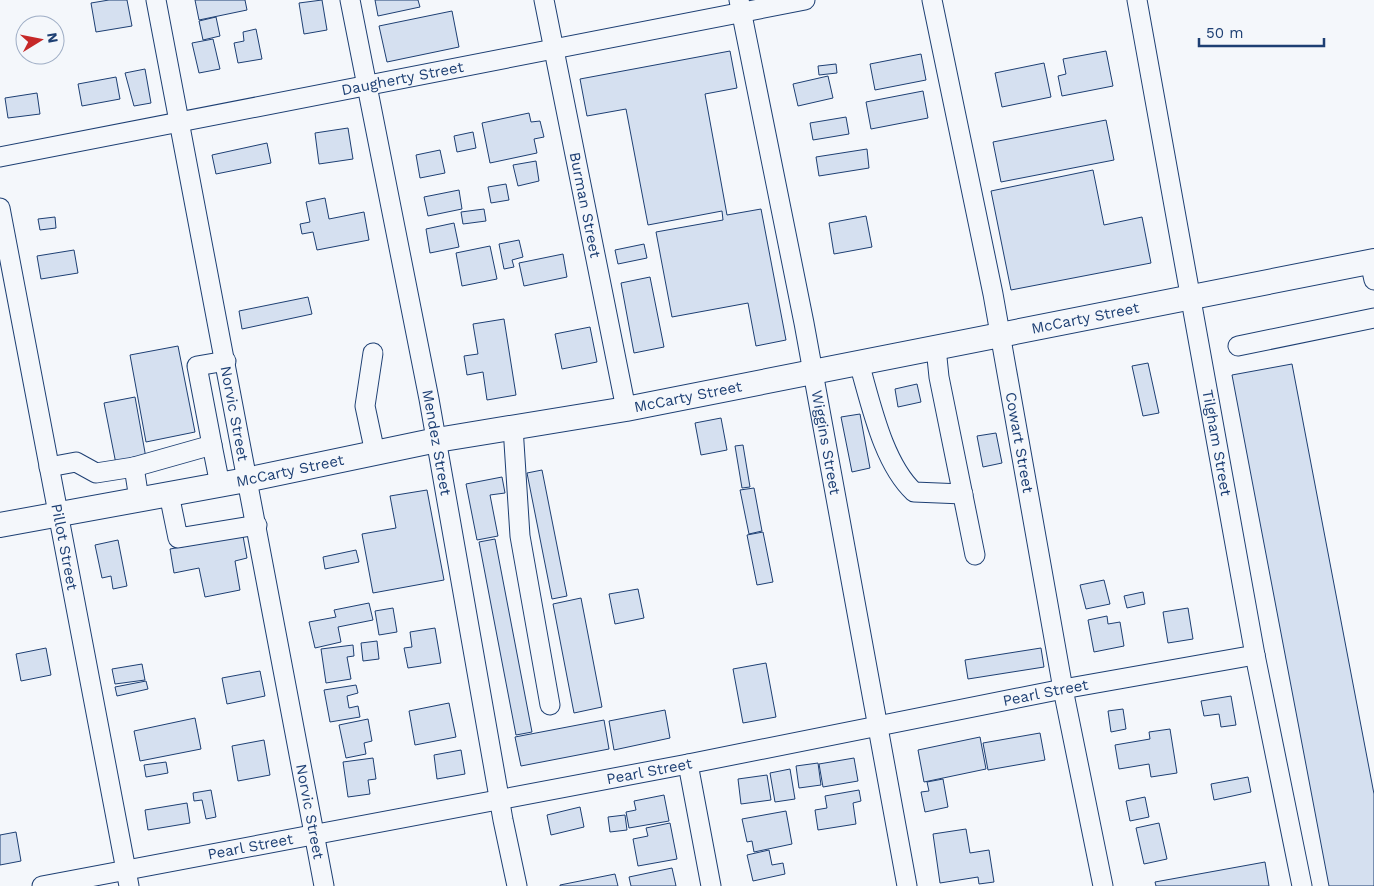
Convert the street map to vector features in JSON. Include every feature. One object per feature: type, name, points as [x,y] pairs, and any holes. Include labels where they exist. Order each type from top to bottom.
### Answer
[{"type":"main road","name":"McCarty Street","points":[[0,525],[246,480],[437,440],[626,409],[812,371],[1001,336],[1192,296],[1373,268]]},
{"type":"street","name":"Norvic Street","points":[[156,0],[226,361],[246,480],[257,525],[324,886]]},
{"type":"street","name":"Mendez Street","points":[[350,0],[437,440],[517,886]]},
{"type":"street","name":"Burman Street","points":[[544,0],[626,409]]},
{"type":"street","name":"Daugherty Street","points":[[0,158],[178,121],[367,87],[740,6],[805,0]]},
{"type":"street","name":"Cowart Street","points":[[932,0],[1001,336],[1063,689],[1103,886]]},
{"type":"street","name":"Tilgham Street","points":[[1137,0],[1192,296],[1255,655],[1302,886]]},
{"type":"street","name":"Wiggins Street","points":[[740,6],[812,371],[907,886]]},
{"type":"street","name":"Pillot Street","points":[[0,208],[127,877]]},
{"type":"street","points":[[1238,346],[1374,318]]},
{"type":"street","points":[[936,348],[939,377],[975,555]]},
{"type":"street","points":[[373,353],[365,406],[376,453]]},
{"type":"street","points":[[220,485],[197,366],[226,361]]},
{"type":"street","points":[[859,362],[878,427],[902,481],[914,492],[963,494]]},
{"type":"street","points":[[513,427],[520,536],[550,706]]},
{"type":"street","points":[[49,467],[76,462],[96,473],[134,467],[212,445]]},
{"type":"street","points":[[134,467],[139,499]]},
{"type":"street","points":[[169,494],[178,538],[257,525]]},
{"type":"street","name":"Pearl Street","points":[[42,886],[127,877],[314,834],[688,764],[1063,689],[1255,655]]},
{"type":"street","points":[[688,764],[711,886]]},
{"type":"building","points":[[127,0],[132,26],[96,32],[91,3]]},
{"type":"building","points":[[195,0],[245,0],[247,10],[199,20]]},
{"type":"building","points":[[322,0],[327,30],[304,34],[299,3]]},
{"type":"building","points":[[375,0],[418,0],[420,7],[378,16]]},
{"type":"building","points":[[452,11],[459,47],[387,62],[379,26]]},
{"type":"building","points":[[216,17],[220,36],[203,40],[199,21]]},
{"type":"building","points":[[256,29],[262,59],[238,63],[234,43],[244,41],[243,32]]},
{"type":"building","points":[[213,39],[220,69],[199,73],[192,43]]},
{"type":"building","points":[[730,51],[737,88],[705,94],[727,215],[761,209],[786,340],[756,346],[748,303],[672,317],[656,232],[723,220],[722,211],[648,225],[626,109],[587,116],[580,79]]},
{"type":"building","points":[[1106,51],[1113,86],[1062,96],[1058,76],[1066,74],[1063,59]]},
{"type":"building","points":[[921,54],[926,80],[875,90],[870,64]]},
{"type":"building","points":[[1044,63],[1051,97],[1002,107],[995,73]]},
{"type":"building","points":[[836,64],[837,73],[819,75],[818,66]]},
{"type":"building","points":[[145,69],[151,103],[134,106],[125,73]]},
{"type":"building","points":[[828,76],[833,98],[798,106],[793,84]]},
{"type":"building","points":[[116,77],[120,99],[82,106],[78,84]]},
{"type":"building","points":[[923,91],[928,118],[871,129],[866,102]]},
{"type":"building","points":[[37,93],[40,114],[8,118],[5,98]]},
{"type":"building","points":[[529,113],[531,122],[540,121],[544,137],[534,139],[537,153],[490,163],[482,123]]},
{"type":"building","points":[[846,117],[849,134],[813,140],[810,123]]},
{"type":"building","points":[[1106,120],[1114,160],[1001,182],[993,142]]},
{"type":"building","points":[[348,128],[353,159],[319,164],[315,133]]},
{"type":"building","points":[[473,132],[476,148],[457,152],[454,136]]},
{"type":"building","points":[[267,143],[271,163],[216,174],[212,155]]},
{"type":"building","points":[[867,149],[869,168],[819,176],[816,157]]},
{"type":"building","points":[[440,150],[445,173],[420,178],[416,155]]},
{"type":"building","points":[[536,161],[539,181],[518,186],[513,165]]},
{"type":"building","points":[[1093,170],[1104,225],[1142,217],[1151,263],[1011,290],[991,191]]},
{"type":"building","points":[[506,184],[509,200],[491,203],[488,187]]},
{"type":"building","points":[[459,190],[462,209],[428,216],[424,197]]},
{"type":"building","points":[[325,198],[329,219],[364,212],[369,240],[317,250],[313,232],[302,234],[300,224],[310,222],[306,202]]},
{"type":"building","points":[[484,209],[486,221],[463,224],[461,212]]},
{"type":"building","points":[[866,216],[872,247],[834,254],[829,223]]},
{"type":"building","points":[[55,217],[56,228],[40,230],[38,219]]},
{"type":"building","points":[[454,223],[459,247],[430,253],[426,229]]},
{"type":"building","points":[[519,240],[523,257],[512,260],[514,267],[504,269],[499,244]]},
{"type":"building","points":[[644,244],[647,258],[618,264],[615,250]]},
{"type":"building","points":[[490,246],[497,279],[462,286],[456,253]]},
{"type":"building","points":[[74,250],[78,273],[41,279],[37,256]]},
{"type":"building","points":[[563,254],[567,277],[524,286],[519,263]]},
{"type":"building","points":[[650,277],[664,347],[634,353],[621,283]]},
{"type":"building","points":[[308,297],[312,314],[242,329],[239,311]]},
{"type":"building","points":[[504,319],[516,395],[487,400],[483,372],[467,375],[464,356],[478,354],[473,324]]},
{"type":"building","points":[[590,327],[597,362],[562,369],[555,334]]},
{"type":"building","points":[[178,346],[195,432],[146,442],[130,355]]},
{"type":"building","points":[[1148,363],[1159,413],[1143,416],[1132,366]]},
{"type":"building","points":[[1292,364],[1374,794],[1374,886],[1329,886],[1232,375]]},
{"type":"building","points":[[917,384],[921,402],[898,407],[895,389]]},
{"type":"building","points":[[135,397],[146,458],[116,464],[104,403]]},
{"type":"building","points":[[860,414],[870,468],[852,472],[841,417]]},
{"type":"building","points":[[721,418],[727,450],[701,455],[695,423]]},
{"type":"building","points":[[996,433],[1002,463],[983,467],[977,436]]},
{"type":"building","points":[[743,445],[750,487],[742,488],[735,446]]},
{"type":"building","points":[[542,470],[567,596],[552,599],[527,473]]},
{"type":"building","points":[[502,477],[505,493],[490,495],[498,536],[477,540],[466,484]]},
{"type":"building","points":[[754,488],[762,531],[749,534],[740,490]]},
{"type":"building","points":[[427,490],[444,580],[373,593],[362,534],[396,528],[390,496]]},
{"type":"building","points":[[763,532],[773,582],[757,585],[747,535]]},
{"type":"building","points":[[243,536],[247,558],[235,561],[240,590],[205,597],[199,568],[174,573],[170,549]]},
{"type":"building","points":[[495,539],[532,732],[516,735],[479,542]]},
{"type":"building","points":[[118,540],[127,586],[113,589],[111,576],[102,578],[95,545]]},
{"type":"building","points":[[356,550],[359,562],[325,569],[323,557]]},
{"type":"building","points":[[1104,580],[1110,604],[1086,609],[1080,585]]},
{"type":"building","points":[[638,589],[644,618],[615,624],[609,594]]},
{"type":"building","points":[[1143,592],[1145,604],[1127,608],[1124,596]]},
{"type":"building","points":[[581,598],[602,707],[574,713],[553,604]]},
{"type":"building","points":[[369,603],[373,620],[338,627],[341,642],[315,648],[309,622],[336,617],[334,610]]},
{"type":"building","points":[[393,608],[397,632],[379,635],[375,611]]},
{"type":"building","points":[[1188,608],[1193,639],[1168,643],[1163,612]]},
{"type":"building","points":[[1107,616],[1108,624],[1120,622],[1124,646],[1094,652],[1088,620]]},
{"type":"building","points":[[435,628],[441,663],[408,668],[404,648],[412,647],[410,632]]},
{"type":"building","points":[[377,641],[379,659],[363,661],[361,643]]},
{"type":"building","points":[[353,645],[354,656],[347,657],[351,679],[326,683],[321,649]]},
{"type":"building","points":[[46,648],[51,675],[21,681],[16,654]]},
{"type":"building","points":[[1041,648],[1044,667],[968,679],[965,660]]},
{"type":"building","points":[[766,663],[776,717],[743,723],[733,669]]},
{"type":"building","points":[[142,664],[145,680],[115,684],[112,669]]},
{"type":"building","points":[[260,671],[265,696],[227,704],[222,678]]},
{"type":"building","points":[[146,681],[148,689],[117,696],[115,687]]},
{"type":"building","points":[[356,685],[358,693],[347,696],[349,708],[358,706],[360,717],[330,722],[324,690]]},
{"type":"building","points":[[1231,696],[1236,725],[1221,727],[1219,714],[1204,716],[1201,701]]},
{"type":"building","points":[[449,703],[456,737],[415,745],[409,711]]},
{"type":"building","points":[[1123,709],[1126,729],[1111,732],[1108,711]]},
{"type":"building","points":[[665,710],[670,738],[614,750],[609,721]]},
{"type":"building","points":[[195,718],[201,749],[140,761],[134,731]]},
{"type":"building","points":[[368,719],[372,741],[364,743],[366,754],[346,758],[339,725]]},
{"type":"building","points":[[604,720],[609,749],[521,766],[515,737]]},
{"type":"building","points":[[1170,729],[1177,773],[1151,777],[1149,764],[1119,769],[1115,745],[1150,739],[1149,732]]},
{"type":"building","points":[[1040,733],[1045,760],[988,770],[983,743]]},
{"type":"building","points":[[980,737],[986,769],[924,782],[918,750]]},
{"type":"building","points":[[264,740],[270,775],[238,781],[232,746]]},
{"type":"building","points":[[461,750],[465,774],[437,779],[434,755]]},
{"type":"building","points":[[373,758],[376,779],[368,780],[370,794],[348,797],[343,762]]},
{"type":"building","points":[[854,758],[858,781],[823,787],[819,764]]},
{"type":"building","points":[[166,762],[168,773],[146,777],[144,765]]},
{"type":"building","points":[[818,763],[821,785],[799,788],[796,766]]},
{"type":"building","points":[[790,769],[795,799],[775,802],[770,773]]},
{"type":"building","points":[[767,775],[771,800],[741,804],[738,779]]},
{"type":"building","points":[[1248,777],[1251,792],[1214,800],[1211,784]]},
{"type":"building","points":[[943,779],[948,807],[925,812],[921,792],[929,791],[927,782]]},
{"type":"building","points":[[211,790],[216,817],[206,819],[202,800],[194,801],[193,793]]},
{"type":"building","points":[[859,790],[861,801],[853,803],[856,824],[818,830],[815,810],[827,808],[825,796]]},
{"type":"building","points":[[664,795],[669,821],[629,828],[626,812],[636,810],[634,801]]},
{"type":"building","points":[[1145,797],[1149,817],[1130,821],[1126,801]]},
{"type":"building","points":[[187,803],[190,823],[148,830],[145,810]]},
{"type":"building","points":[[580,807],[584,827],[551,835],[547,815]]},
{"type":"building","points":[[786,811],[792,844],[754,852],[752,841],[747,842],[742,819]]},
{"type":"building","points":[[625,815],[627,830],[610,832],[608,817]]},
{"type":"building","points":[[670,823],[677,859],[638,866],[633,839],[648,836],[646,828]]},
{"type":"building","points":[[1159,823],[1167,859],[1144,864],[1136,828]]},
{"type":"building","points":[[966,829],[970,853],[989,850],[994,882],[979,884],[978,877],[940,883],[933,834]]},
{"type":"building","points":[[16,832],[21,861],[0,865],[0,835]]},
{"type":"building","points":[[769,850],[772,865],[783,863],[785,874],[753,881],[747,855]]},
{"type":"building","points":[[1265,862],[1269,886],[1156,886],[1155,882]]},
{"type":"building","points":[[672,868],[676,886],[631,886],[629,877]]},
{"type":"building","points":[[615,874],[618,886],[560,886],[560,885]]}]
